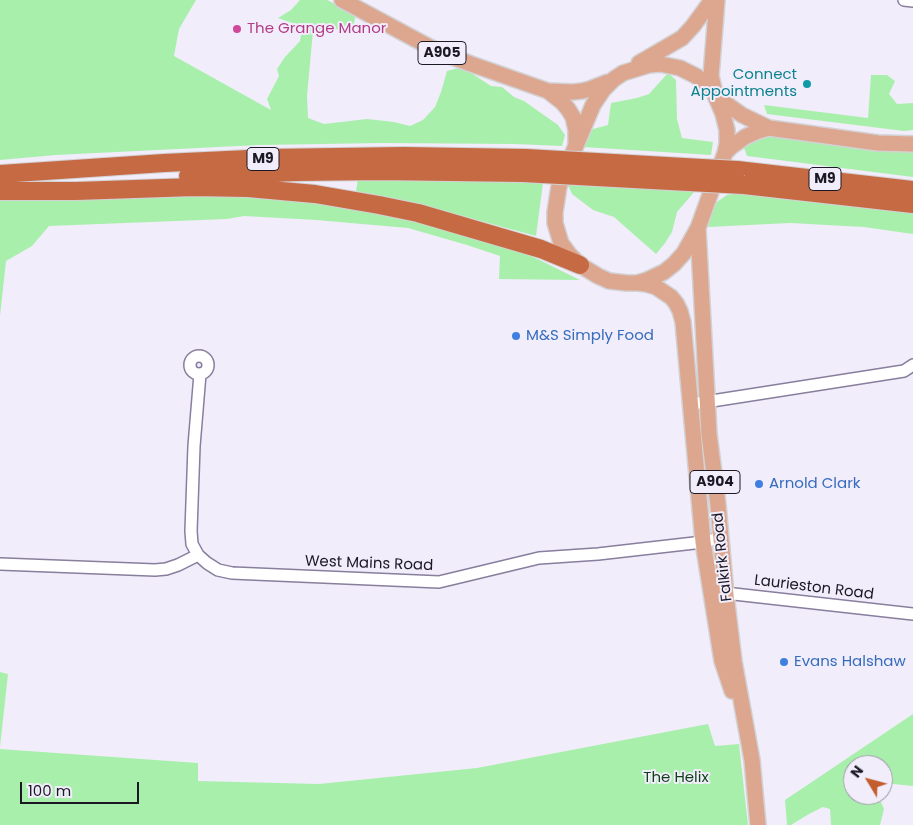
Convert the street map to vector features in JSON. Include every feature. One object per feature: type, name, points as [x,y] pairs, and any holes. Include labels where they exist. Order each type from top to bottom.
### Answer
[{"type":"highway","name":"M9","points":[[0,174],[269,158],[403,156],[913,190]]},
{"type":"highway","name":"M9","points":[[0,190],[196,176],[296,172],[435,171],[524,165]]},
{"type":"highway","name":"M9","points":[[741,178],[913,204]]},
{"type":"highway","points":[[0,190],[76,191],[219,187],[322,195],[398,208],[439,219],[541,249],[580,265]]},
{"type":"main road","name":"A905","points":[[342,0],[437,51],[548,91],[573,92],[590,90],[618,76]]},
{"type":"main road","points":[[712,0],[694,26],[682,38],[618,76],[598,97],[559,186],[555,223],[561,243],[580,265],[610,281],[622,283],[637,282],[664,272],[684,253],[698,228],[727,144],[724,114],[712,86],[711,76],[717,0]]},
{"type":"main road","points":[[618,76],[649,64],[671,65],[696,76],[709,86],[716,96],[742,115],[768,128],[878,143],[913,144]]},
{"type":"main road","name":"A905","points":[[548,91],[568,108],[576,130],[576,147]]},
{"type":"main road","points":[[725,154],[745,137],[768,128]]},
{"type":"main road","name":"Falkirk Road","points":[[698,228],[706,402],[720,538],[719,597]]},
{"type":"main road","name":"Falkirk Road","points":[[637,282],[656,287],[671,297],[680,311],[683,322],[703,542],[719,597],[734,661],[752,760],[758,825]]},
{"type":"street","points":[[904,0],[913,1]]},
{"type":"street","points":[[691,404],[904,371],[913,365]]},
{"type":"street","points":[[0,564],[155,570],[166,569],[198,555],[192,544],[191,531],[194,446],[200,374]]},
{"type":"street","name":"West Mains Road","points":[[198,555],[218,570],[232,573],[440,582],[539,558],[598,554],[703,542],[720,538]]},
{"type":"street","name":"Laurieston Road","points":[[719,597],[734,594],[913,614]]},
{"type":"green space","points":[[0,0],[196,0],[179,29],[174,56],[271,110],[267,99],[279,76],[277,69],[300,41],[302,30],[295,24],[278,18],[291,10],[300,0],[327,0],[356,14],[353,28],[313,31],[307,96],[308,118],[324,124],[367,119],[410,126],[423,120],[435,107],[447,71],[462,67],[491,86],[502,87],[514,97],[524,101],[558,125],[565,135],[562,146],[383,143],[259,145],[56,155],[0,160]]},
{"type":"green space","points":[[668,73],[676,80],[677,119],[682,138],[713,142],[711,155],[583,147],[593,129],[608,125],[611,103],[649,94]]},
{"type":"green space","points":[[871,75],[887,75],[895,81],[889,94],[897,104],[913,103],[913,130],[904,131],[767,114],[764,105],[868,118]]},
{"type":"green space","points":[[766,133],[913,150],[913,177],[747,156],[744,148],[751,137]]},
{"type":"green space","points":[[358,179],[543,183],[536,236],[440,210],[356,191]]},
{"type":"green space","points":[[568,185],[695,191],[677,212],[672,232],[656,254],[614,217],[593,210],[572,194]]},
{"type":"green space","points":[[749,192],[913,211],[913,234],[864,227],[790,223],[708,227],[714,204],[727,195]]},
{"type":"green space","points":[[216,194],[324,201],[398,213],[505,243],[580,280],[499,279],[500,256],[408,228],[244,216],[227,219],[49,226],[32,246],[6,261],[0,316],[0,201]]},
{"type":"green space","points":[[0,672],[8,674],[0,747]]},
{"type":"green space","points":[[913,714],[913,786],[893,784],[893,755],[852,755]]},
{"type":"green space","name":"The Helix","points":[[708,724],[715,746],[739,744],[748,825],[0,825],[0,749],[198,763],[198,781],[319,784],[477,768]]},
{"type":"green space","points":[[843,761],[843,805],[882,805],[884,809],[880,825],[831,825],[830,809],[823,807],[791,825],[787,825],[785,800]]},
{"type":"place","name":"The Grange Manor","points":[[237,29]]},
{"type":"place","name":"Connect Appointments","points":[[807,84]]},
{"type":"place","name":"M&S Simply Food","points":[[516,336]]},
{"type":"place","name":"Arnold Clark","points":[[759,484]]},
{"type":"place","name":"Evans Halshaw","points":[[784,662]]}]
